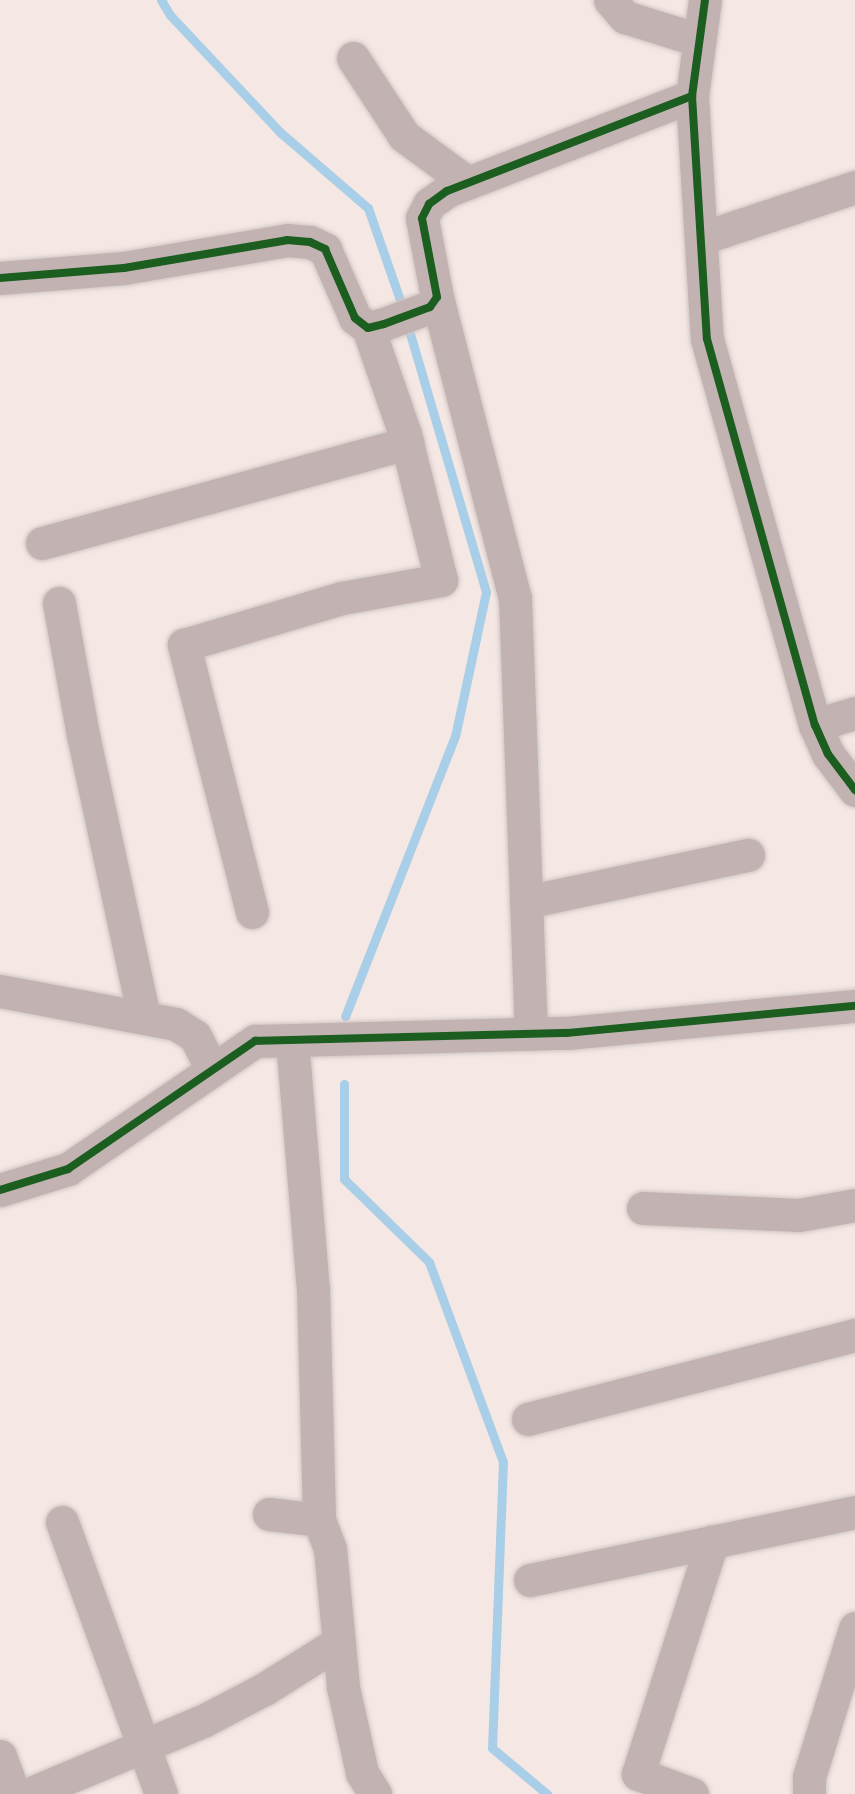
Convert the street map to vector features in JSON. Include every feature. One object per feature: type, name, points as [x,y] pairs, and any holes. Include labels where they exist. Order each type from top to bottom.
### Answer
[{"type":"street","points":[[610,0],[625,17],[699,40]]},
{"type":"street","points":[[705,0],[692,96],[707,339],[815,724],[828,754],[855,790]]},
{"type":"street","points":[[353,58],[404,136],[468,183]]},
{"type":"street","points":[[252,912],[184,645],[342,598],[441,580],[408,443],[401,316],[422,218],[429,204],[468,183],[692,96]]},
{"type":"street","points":[[702,238],[855,187]]},
{"type":"street","points":[[0,278],[124,268],[287,240],[310,242],[325,249],[355,318],[401,316]]},
{"type":"street","points":[[401,316],[515,598],[531,1034]]},
{"type":"street","points":[[42,543],[408,443]]},
{"type":"street","points":[[59,603],[83,735],[144,1018]]},
{"type":"street","points":[[815,724],[855,714]]},
{"type":"street","points":[[526,902],[748,855]]},
{"type":"street","points":[[0,991],[176,1024],[195,1035],[212,1070]]},
{"type":"street","points":[[0,1190],[68,1169],[255,1041],[531,1034],[855,1006]]},
{"type":"street","points":[[292,1040],[313,1288],[319,1520],[330,1550],[343,1687],[362,1773],[375,1794]]},
{"type":"street","points":[[643,1208],[799,1215],[855,1205]]},
{"type":"street","points":[[528,1419],[855,1335]]},
{"type":"street","points":[[530,1580],[855,1512]]},
{"type":"street","points":[[269,1514],[319,1520]]},
{"type":"street","points":[[62,1522],[161,1794]]},
{"type":"street","points":[[692,1794],[638,1774],[712,1542]]},
{"type":"street","points":[[809,1794],[809,1777],[855,1628]]},
{"type":"street","points":[[29,1794],[145,1746],[266,1688],[339,1642]]},
{"type":"street","points":[[0,1756],[14,1794]]},
{"type":"waterway","points":[[161,0],[170,15],[281,133],[368,208],[401,303],[486,592],[455,736],[345,1016]]},
{"type":"waterway","points":[[344,1084],[344,1179],[429,1262],[503,1462],[492,1748],[547,1794]]},
{"type":"cycle path","points":[[705,0],[692,96],[707,339],[815,725],[828,754],[855,790]]},
{"type":"cycle path","points":[[0,278],[124,268],[287,240],[310,242],[325,249],[355,318],[368,328],[384,324],[430,307],[437,297],[422,218],[429,204],[447,191],[692,96]]},
{"type":"cycle path","points":[[0,1190],[68,1169],[255,1041],[567,1033],[855,1006]]}]
